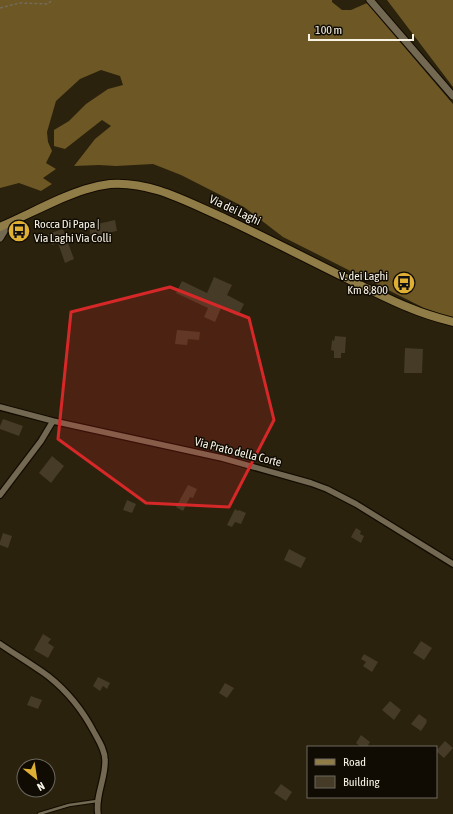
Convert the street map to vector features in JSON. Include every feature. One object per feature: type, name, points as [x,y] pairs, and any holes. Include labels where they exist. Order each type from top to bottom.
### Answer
[{"type":"main road","name":"Via dei Laghi","points":[[0,227],[46,205],[90,188],[118,184],[149,187],[170,194],[280,244],[310,261],[401,304],[423,313],[453,322]]},
{"type":"street","points":[[370,0],[453,96]]},
{"type":"street","points":[[0,238],[9,223]]},
{"type":"street","name":"Via Prato della Corte","points":[[0,407],[53,421],[222,458],[319,486],[356,504],[453,564]]},
{"type":"street","points":[[0,495],[53,421]]},
{"type":"street","points":[[0,644],[48,676],[62,689],[90,725],[102,747],[105,759],[98,801],[98,814]]},
{"type":"lane","points":[[39,814],[69,805],[98,801]]},
{"type":"path","points":[[0,8],[20,2],[48,4],[52,0]]},
{"type":"highlighted area","points":[[170,287],[249,318],[274,420],[229,507],[146,503],[58,439],[71,312]]},
{"type":"shaded area","points":[[0,0],[332,0],[332,2],[342,10],[351,10],[367,3],[453,104],[453,318],[424,308],[283,237],[244,207],[181,175],[153,164],[74,166],[95,139],[111,126],[102,120],[65,149],[54,146],[54,130],[69,121],[86,104],[108,89],[123,85],[120,76],[101,70],[80,79],[56,101],[47,132],[48,142],[52,151],[46,163],[56,169],[43,178],[52,184],[41,191],[19,183],[0,188]]},
{"type":"shaded area","points":[[387,0],[453,0],[453,87]]},
{"type":"building","points":[[115,220],[117,231],[101,234],[102,241],[92,243],[89,226]]},
{"type":"building","points":[[63,229],[74,259],[65,263],[58,243],[52,245],[48,234]]},
{"type":"building","points":[[214,277],[232,285],[227,295],[244,304],[238,316],[221,308],[215,322],[204,317],[208,308],[176,293],[182,281],[207,293]]},
{"type":"building","points":[[177,330],[200,332],[199,340],[188,339],[187,345],[175,344]]},
{"type":"building","points":[[335,336],[346,337],[345,353],[341,353],[341,358],[334,358],[334,351],[331,350],[332,340],[334,341]]},
{"type":"building","points":[[405,348],[423,349],[422,373],[404,373]]},
{"type":"building","points":[[3,419],[23,426],[19,436],[0,429]]},
{"type":"building","points":[[52,456],[64,466],[51,483],[39,473]]},
{"type":"building","points":[[188,485],[197,489],[193,498],[190,497],[183,511],[176,507]]},
{"type":"building","points":[[127,500],[136,504],[132,513],[123,510]]},
{"type":"building","points":[[235,509],[246,513],[241,524],[235,522],[232,527],[227,525]]},
{"type":"building","points":[[356,528],[361,531],[360,534],[364,536],[361,543],[351,537]]},
{"type":"building","points":[[3,533],[12,536],[8,548],[0,545]]},
{"type":"building","points":[[289,549],[306,558],[301,568],[284,560]]},
{"type":"building","points":[[43,634],[51,639],[48,643],[54,647],[48,658],[34,650]]},
{"type":"building","points":[[421,641],[432,648],[424,660],[413,653]]},
{"type":"building","points":[[364,654],[378,662],[372,672],[363,666],[366,662],[361,659]]},
{"type":"building","points":[[98,677],[110,683],[107,689],[103,686],[100,691],[93,686]]},
{"type":"building","points":[[225,683],[234,688],[227,698],[219,693]]},
{"type":"building","points":[[31,696],[42,700],[38,709],[27,705]]},
{"type":"building","points":[[390,701],[401,710],[394,720],[382,710]]},
{"type":"building","points":[[419,714],[427,720],[421,731],[411,724]]},
{"type":"building","points":[[361,735],[370,742],[368,746],[360,746],[356,743]]},
{"type":"building","points":[[445,741],[453,748],[444,758],[437,752]]},
{"type":"building","points":[[281,784],[292,792],[286,801],[274,793]]},
{"type":"place","name":"Rocca Di Papa | Via Laghi Via Colli","points":[[19,231]]},
{"type":"place","name":"V. dei Laghi Km 8,800","points":[[404,283]]}]
